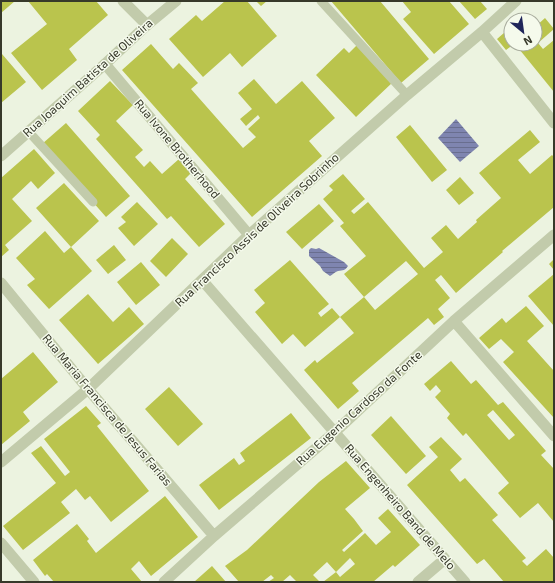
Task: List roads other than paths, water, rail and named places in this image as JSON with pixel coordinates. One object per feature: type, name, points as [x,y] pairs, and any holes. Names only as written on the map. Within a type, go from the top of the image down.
[{"type":"street","points":[[123,1],[147,26]]},
{"type":"street","name":"Rua Joaquim Batista de Oliveira","points":[[1,156],[176,1]]},
{"type":"street","name":"Rua Francisco Assis de Oliveira Sobrinho","points":[[1,462],[88,389],[249,235],[516,1]]},
{"type":"street","points":[[482,32],[554,123]]},
{"type":"street","name":"Rua Ivone Brotherhood","points":[[105,64],[249,235]]},
{"type":"street","name":"Rua Eugenio Cardoso da Fonte","points":[[164,582],[214,536],[335,432],[454,321],[554,235]]},
{"type":"street","name":"Rua Engenheiro Band de Melo","points":[[202,280],[465,582]]},
{"type":"street","name":"Rua Maria Francisca de Jesus Farias","points":[[1,283],[88,389],[214,536]]},
{"type":"street","points":[[454,321],[554,436]]},
{"type":"street","points":[[1,543],[34,582]]},
{"type":"street","points":[[418,582],[444,559]]},
{"type":"lane","points":[[322,1],[407,95]]},
{"type":"lane","points":[[28,131],[93,202]]},
{"type":"water","points":[[456,119],[479,146],[460,162],[438,138]]},
{"type":"water","points":[[311,248],[319,248],[344,262],[348,266],[345,270],[337,271],[330,276],[323,271],[320,266],[309,256],[309,250]]}]
